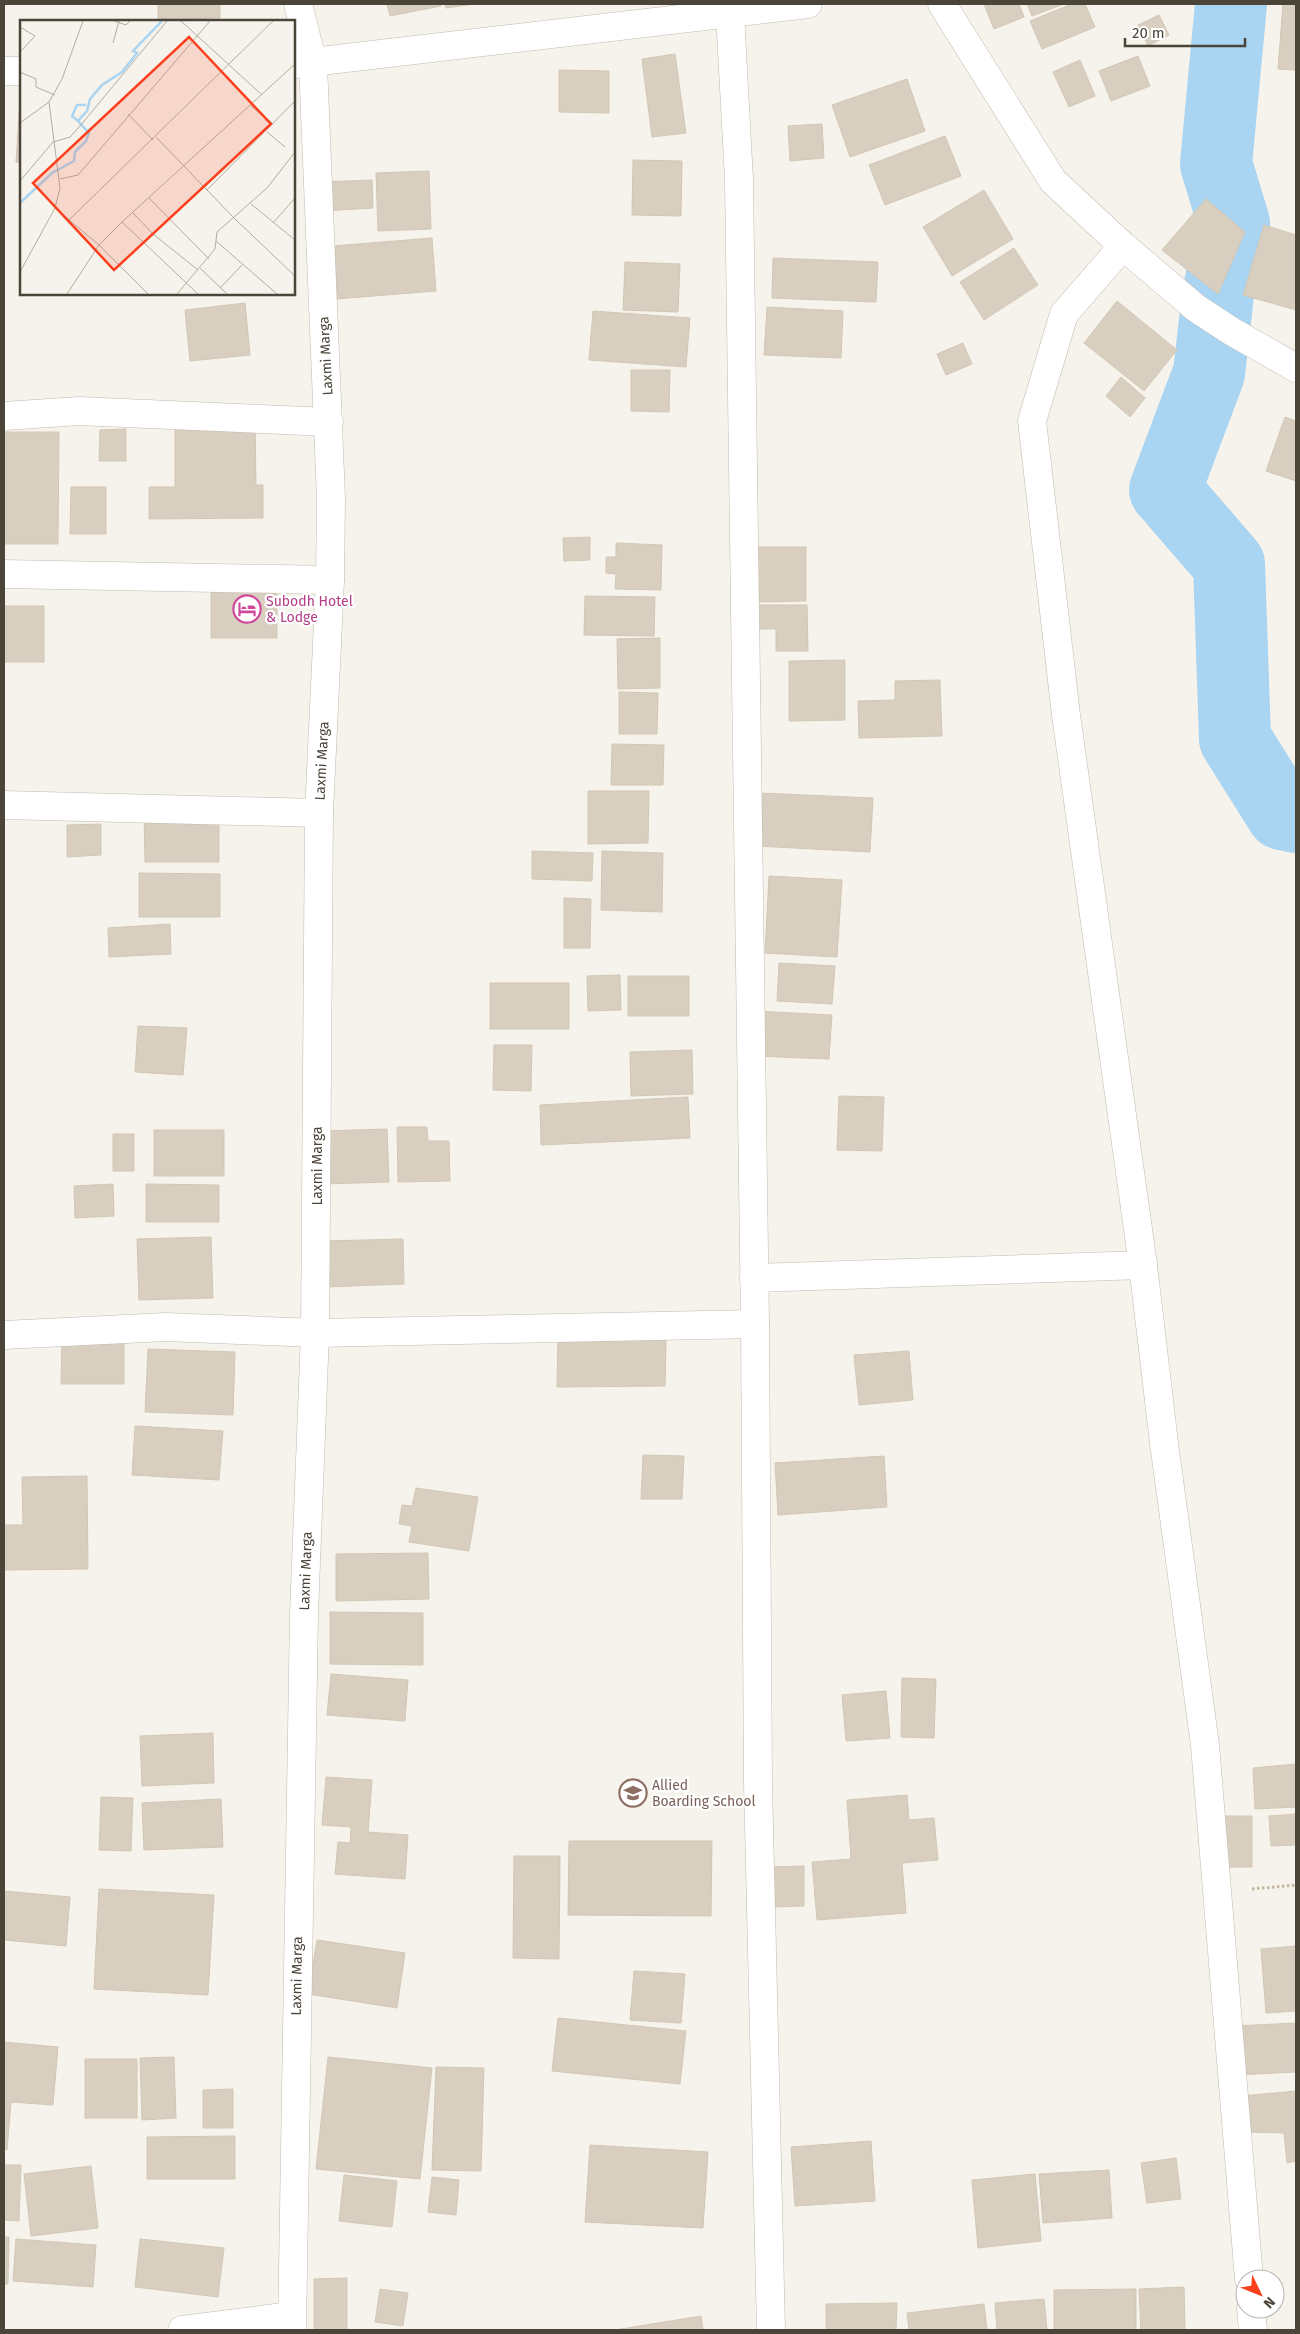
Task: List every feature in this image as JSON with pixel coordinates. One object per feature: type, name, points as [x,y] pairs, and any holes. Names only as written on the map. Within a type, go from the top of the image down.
[{"type":"street","name":"Laxmi Marga","points":[[292,2323],[304,1614],[316,1333],[319,813],[330,580],[329,422],[304,64],[298,4]]},
{"type":"street","points":[[304,64],[808,4]]},
{"type":"street","points":[[942,4],[1053,181],[1123,246],[1196,308],[1296,368]]},
{"type":"street","points":[[730,14],[739,180],[755,1324],[758,1782],[771,2330]]},
{"type":"street","points":[[4,71],[20,71]]},
{"type":"street","points":[[1123,246],[1064,314],[1032,422],[1066,715],[1142,1265],[1205,1745],[1215,1892],[1248,2269]]},
{"type":"street","points":[[4,416],[79,411],[329,422]]},
{"type":"street","points":[[4,574],[330,580]]},
{"type":"street","points":[[4,805],[319,813]]},
{"type":"street","points":[[754,1278],[1142,1265]]},
{"type":"street","points":[[4,1335],[166,1327],[316,1333],[755,1324]]},
{"type":"street","points":[[182,2330],[292,2323]]},
{"type":"path","points":[[1215,1892],[1296,1885]]},
{"type":"building","points":[[158,4],[220,4],[220,18],[158,19]]},
{"type":"building","points":[[387,4],[440,4],[441,6],[390,16]]},
{"type":"building","points":[[445,4],[474,4],[446,8]]},
{"type":"building","points":[[984,4],[1019,4],[1024,17],[994,29]]},
{"type":"building","points":[[1027,4],[1064,4],[1032,16]]},
{"type":"building","points":[[1072,4],[1085,4],[1095,27],[1042,49],[1030,21]]},
{"type":"building","points":[[1283,4],[1296,4],[1296,70],[1278,69]]},
{"type":"building","points":[[1159,15],[1169,35],[1148,46],[1138,25]]},
{"type":"building","points":[[675,54],[686,133],[652,137],[642,59]]},
{"type":"building","points":[[1138,56],[1150,86],[1111,101],[1099,71]]},
{"type":"building","points":[[1080,60],[1095,96],[1069,107],[1053,72]]},
{"type":"building","points":[[559,70],[609,71],[609,113],[559,112]]},
{"type":"building","points":[[907,79],[925,131],[850,157],[832,105]]},
{"type":"building","points":[[20,99],[20,163],[16,162]]},
{"type":"building","points":[[822,124],[824,158],[790,161],[788,126]]},
{"type":"building","points":[[945,136],[961,176],[885,205],[869,165]]},
{"type":"building","points":[[633,160],[682,161],[681,216],[632,215]]},
{"type":"building","points":[[429,171],[431,229],[378,231],[376,173]]},
{"type":"building","points":[[372,180],[373,208],[323,211],[321,182]]},
{"type":"building","points":[[984,190],[1013,239],[952,276],[923,227]]},
{"type":"building","points":[[1206,199],[1245,232],[1218,294],[1162,250]]},
{"type":"building","points":[[1264,225],[1296,235],[1296,310],[1243,295]]},
{"type":"building","points":[[432,238],[436,291],[336,299],[332,246]]},
{"type":"building","points":[[1014,248],[1038,285],[984,320],[960,282]]},
{"type":"building","points":[[773,258],[878,262],[876,302],[772,298]]},
{"type":"building","points":[[625,262],[680,264],[678,312],[623,310]]},
{"type":"building","points":[[1117,301],[1177,350],[1144,391],[1084,343]]},
{"type":"building","points":[[245,303],[250,355],[190,361],[185,310]]},
{"type":"building","points":[[767,307],[843,311],[841,358],[764,355]]},
{"type":"building","points":[[593,311],[690,318],[686,367],[589,360]]},
{"type":"building","points":[[963,343],[972,364],[946,375],[937,354]]},
{"type":"building","points":[[631,370],[670,370],[669,412],[631,411]]},
{"type":"building","points":[[1121,377],[1145,398],[1130,417],[1106,396]]},
{"type":"building","points":[[1285,417],[1296,421],[1296,481],[1266,471]]},
{"type":"building","points":[[255,423],[256,485],[263,485],[263,518],[149,519],[149,487],[175,487],[175,424]]},
{"type":"building","points":[[126,429],[126,461],[99,461],[100,430]]},
{"type":"building","points":[[4,432],[59,432],[58,544],[4,544]]},
{"type":"building","points":[[71,487],[106,487],[106,534],[70,534]]},
{"type":"building","points":[[590,537],[590,560],[564,561],[563,538]]},
{"type":"building","points":[[616,543],[662,545],[661,590],[615,589],[616,574],[606,573],[606,557],[616,557]]},
{"type":"building","points":[[758,547],[806,547],[806,601],[758,602]]},
{"type":"building","points":[[211,583],[277,583],[277,638],[211,638]]},
{"type":"building","points":[[585,596],[655,597],[654,636],[584,635]]},
{"type":"building","points":[[751,605],[807,605],[808,651],[776,651],[776,629],[751,629]]},
{"type":"building","points":[[4,606],[44,606],[44,662],[4,662]]},
{"type":"building","points":[[660,638],[660,688],[618,689],[617,639]]},
{"type":"building","points":[[845,660],[845,720],[789,721],[789,661]]},
{"type":"building","points":[[940,680],[942,736],[859,738],[858,701],[895,700],[895,681]]},
{"type":"building","points":[[619,692],[658,693],[657,734],[619,734]]},
{"type":"building","points":[[612,744],[664,745],[663,785],[611,785]]},
{"type":"building","points":[[588,791],[649,791],[648,843],[588,844]]},
{"type":"building","points":[[759,793],[873,798],[870,852],[756,846]]},
{"type":"building","points":[[144,813],[219,817],[219,862],[145,862]]},
{"type":"building","points":[[101,824],[101,855],[67,857],[67,825]]},
{"type":"building","points":[[532,851],[593,853],[592,881],[532,879]]},
{"type":"building","points":[[602,851],[663,853],[662,912],[601,910]]},
{"type":"building","points":[[139,873],[220,874],[220,917],[139,917]]},
{"type":"building","points":[[769,876],[842,880],[837,957],[765,953]]},
{"type":"building","points":[[564,898],[591,899],[590,948],[564,948]]},
{"type":"building","points":[[170,924],[171,954],[109,957],[108,928]]},
{"type":"building","points":[[779,963],[835,966],[832,1004],[777,1001]]},
{"type":"building","points":[[620,975],[621,1010],[588,1011],[587,976]]},
{"type":"building","points":[[628,976],[689,976],[689,1016],[628,1016]]},
{"type":"building","points":[[490,983],[569,983],[569,1029],[490,1029]]},
{"type":"building","points":[[753,1011],[832,1015],[829,1059],[753,1056]]},
{"type":"building","points":[[138,1026],[187,1028],[183,1075],[135,1072]]},
{"type":"building","points":[[494,1045],[532,1045],[531,1091],[493,1090]]},
{"type":"building","points":[[692,1050],[693,1094],[631,1096],[630,1052]]},
{"type":"building","points":[[839,1096],[884,1097],[882,1151],[837,1150]]},
{"type":"building","points":[[688,1097],[690,1138],[541,1145],[540,1105]]},
{"type":"building","points":[[397,1127],[427,1127],[428,1141],[449,1141],[450,1181],[398,1182]]},
{"type":"building","points":[[387,1129],[389,1182],[322,1184],[321,1131]]},
{"type":"building","points":[[154,1130],[224,1130],[224,1176],[154,1176]]},
{"type":"building","points":[[113,1134],[134,1134],[134,1171],[113,1171]]},
{"type":"building","points":[[113,1184],[114,1216],[75,1218],[74,1186]]},
{"type":"building","points":[[146,1184],[219,1185],[219,1222],[146,1222]]},
{"type":"building","points":[[211,1237],[213,1298],[139,1300],[137,1239]]},
{"type":"building","points":[[403,1239],[404,1284],[325,1287],[324,1241]]},
{"type":"building","points":[[62,1338],[124,1338],[124,1384],[61,1384]]},
{"type":"building","points":[[558,1339],[666,1339],[665,1386],[557,1387]]},
{"type":"building","points":[[148,1349],[235,1352],[233,1415],[145,1412]]},
{"type":"building","points":[[909,1351],[913,1400],[859,1405],[854,1355]]},
{"type":"building","points":[[135,1426],[223,1431],[219,1480],[132,1475]]},
{"type":"building","points":[[643,1455],[684,1456],[682,1499],[641,1499]]},
{"type":"building","points":[[884,1456],[887,1507],[778,1515],[775,1463]]},
{"type":"building","points":[[87,1476],[88,1569],[4,1570],[4,1525],[23,1525],[22,1477]]},
{"type":"building","points":[[416,1488],[478,1497],[469,1551],[409,1542],[412,1526],[399,1524],[402,1505],[412,1506]]},
{"type":"building","points":[[428,1553],[429,1599],[336,1601],[336,1554]]},
{"type":"building","points":[[330,1612],[423,1613],[423,1665],[330,1664]]},
{"type":"building","points":[[331,1674],[408,1680],[405,1721],[327,1715]]},
{"type":"building","points":[[902,1678],[936,1679],[934,1738],[901,1737]]},
{"type":"building","points":[[886,1691],[890,1738],[846,1741],[842,1695]]},
{"type":"building","points":[[213,1733],[214,1783],[142,1786],[140,1736]]},
{"type":"building","points":[[1296,1764],[1296,1807],[1255,1809],[1253,1768]]},
{"type":"building","points":[[326,1777],[372,1780],[368,1832],[408,1835],[405,1879],[335,1874],[338,1842],[350,1843],[351,1827],[322,1825]]},
{"type":"building","points":[[907,1795],[909,1820],[934,1818],[938,1860],[902,1863],[906,1913],[817,1920],[812,1862],[851,1859],[847,1800]]},
{"type":"building","points":[[101,1797],[133,1798],[131,1851],[99,1850]]},
{"type":"building","points":[[221,1799],[223,1847],[144,1850],[142,1803]]},
{"type":"building","points":[[1296,1814],[1296,1845],[1271,1846],[1269,1816]]},
{"type":"building","points":[[1221,1816],[1252,1816],[1252,1867],[1221,1867]]},
{"type":"building","points":[[569,1841],[712,1841],[711,1916],[568,1915]]},
{"type":"building","points":[[514,1856],[560,1856],[559,1959],[513,1958]]},
{"type":"building","points":[[804,1866],[804,1906],[771,1907],[771,1867]]},
{"type":"building","points":[[99,1889],[214,1895],[208,1995],[94,1989]]},
{"type":"building","points":[[4,1891],[70,1897],[66,1946],[4,1940]]},
{"type":"building","points":[[317,1940],[405,1953],[397,2008],[308,1994]]},
{"type":"building","points":[[1296,1946],[1296,2011],[1266,2013],[1261,1949]]},
{"type":"building","points":[[634,1971],[685,1974],[681,2023],[630,2020]]},
{"type":"building","points":[[558,2018],[686,2031],[680,2084],[552,2071]]},
{"type":"building","points":[[1296,2023],[1296,2072],[1235,2075],[1233,2026]]},
{"type":"building","points":[[4,2042],[58,2047],[53,2105],[11,2102],[7,2150],[4,2149]]},
{"type":"building","points":[[174,2057],[176,2118],[142,2120],[140,2058]]},
{"type":"building","points":[[328,2057],[432,2068],[420,2179],[316,2169]]},
{"type":"building","points":[[85,2059],[137,2059],[137,2118],[85,2118]]},
{"type":"building","points":[[436,2067],[484,2068],[481,2171],[432,2170]]},
{"type":"building","points":[[233,2089],[233,2128],[203,2128],[203,2090]]},
{"type":"building","points":[[1296,2091],[1296,2161],[1287,2163],[1284,2133],[1245,2132],[1242,2096]]},
{"type":"building","points":[[235,2136],[235,2179],[147,2179],[147,2137]]},
{"type":"building","points":[[871,2141],[875,2201],[795,2206],[791,2147]]},
{"type":"building","points":[[590,2145],[708,2152],[703,2228],[585,2222]]},
{"type":"building","points":[[1176,2158],[1181,2199],[1147,2203],[1141,2163]]},
{"type":"building","points":[[4,2165],[21,2165],[19,2221],[4,2220]]},
{"type":"building","points":[[91,2166],[98,2228],[31,2236],[24,2174]]},
{"type":"building","points":[[1109,2170],[1112,2218],[1043,2223],[1039,2174]]},
{"type":"building","points":[[1035,2174],[1041,2241],[978,2248],[972,2180]]},
{"type":"building","points":[[344,2175],[397,2181],[392,2227],[339,2221]]},
{"type":"building","points":[[432,2177],[459,2180],[456,2215],[428,2212]]},
{"type":"building","points":[[4,2237],[9,2237],[8,2284],[4,2284]]},
{"type":"building","points":[[16,2239],[96,2245],[93,2287],[13,2281]]},
{"type":"building","points":[[140,2239],[224,2248],[218,2297],[135,2287]]},
{"type":"building","points":[[347,2278],[347,2330],[314,2330],[314,2279]]},
{"type":"building","points":[[1184,2287],[1185,2330],[1141,2330],[1139,2289]]},
{"type":"building","points":[[380,2289],[408,2293],[403,2326],[375,2322]]},
{"type":"building","points":[[1136,2289],[1136,2330],[1054,2330],[1054,2290]]},
{"type":"building","points":[[1044,2299],[1047,2330],[997,2330],[995,2303]]},
{"type":"building","points":[[897,2303],[896,2330],[826,2330],[826,2304]]},
{"type":"building","points":[[984,2304],[987,2330],[909,2330],[907,2313]]},
{"type":"building","points":[[701,2316],[703,2330],[615,2330]]},
{"type":"waterway","points":[[1231,4],[1216,164],[1234,223],[1218,294],[1209,373],[1165,490],[1229,564],[1235,739],[1282,814],[1296,817]]},
{"type":"place","name":"Subodh Hotel & Lodge","points":[[247,609]]},
{"type":"place","name":"Allied Boarding School","points":[[633,1793]]}]
